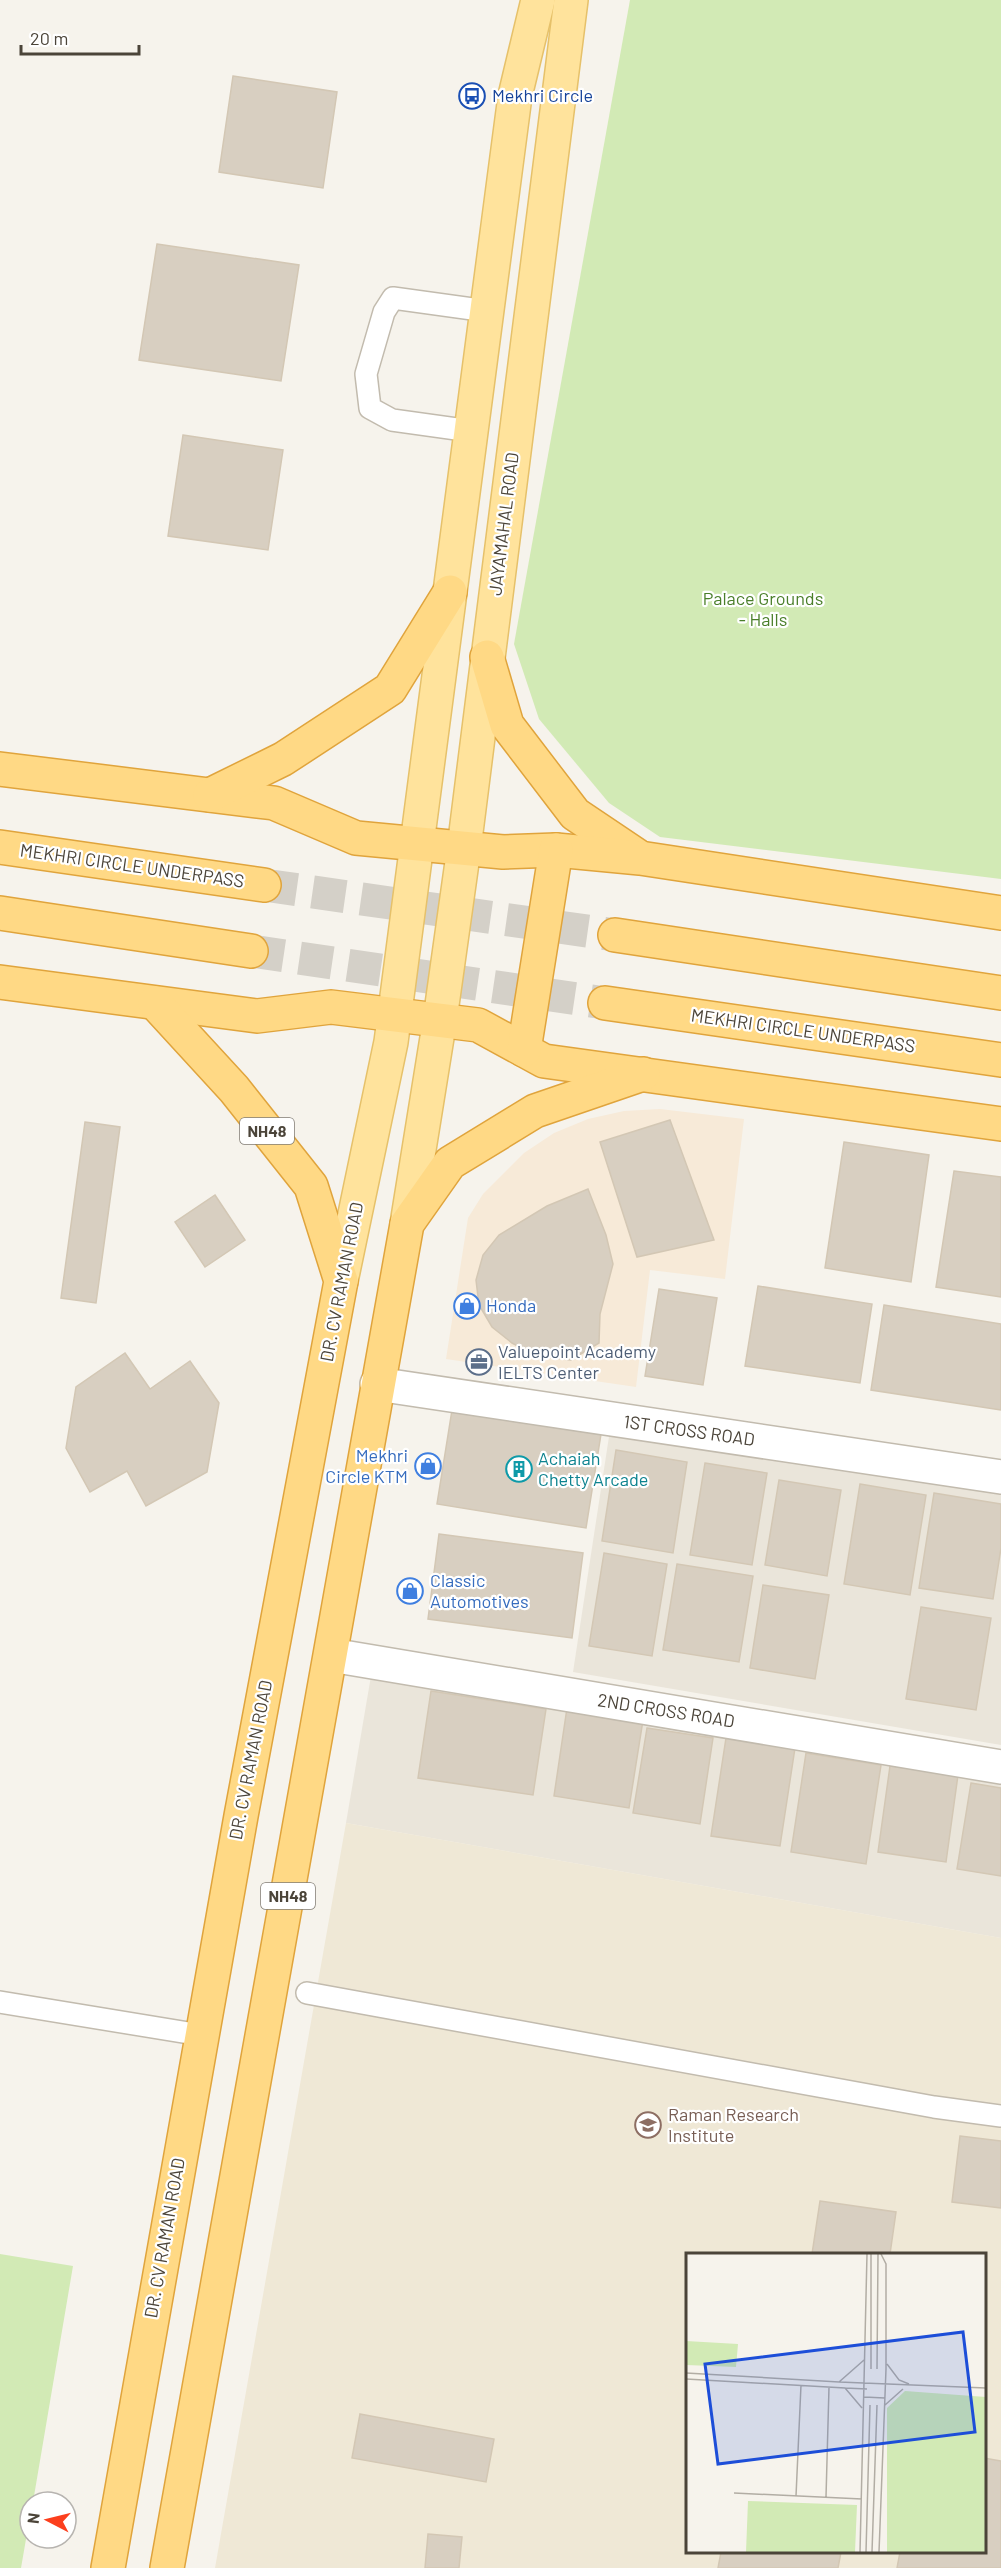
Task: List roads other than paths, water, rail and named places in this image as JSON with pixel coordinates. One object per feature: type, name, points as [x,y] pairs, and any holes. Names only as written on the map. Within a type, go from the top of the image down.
[{"type":"highway","points":[[210,795],[283,759],[390,689],[450,592]]},
{"type":"highway","points":[[488,657],[507,725],[575,814],[640,858]]},
{"type":"highway","points":[[0,769],[274,803],[356,838],[503,852],[556,850],[640,858],[1001,913]]},
{"type":"highway","name":"MEKHRI CIRCLE UNDERPASS","points":[[0,847],[264,885]]},
{"type":"highway","points":[[524,1050],[556,850]]},
{"type":"highway","points":[[0,913],[251,951]]},
{"type":"highway","points":[[615,935],[1001,993]]},
{"type":"highway","points":[[0,982],[257,1016],[331,1007],[395,1014],[438,1034],[478,1025],[544,1061],[1001,1124]]},
{"type":"highway","name":"NH48","points":[[155,1003],[234,1089],[311,1186],[341,1281]]},
{"type":"highway","name":"MEKHRI CIRCLE UNDERPASS","points":[[605,1003],[1001,1060]]},
{"type":"highway","points":[[406,1224],[450,1163],[535,1111],[643,1074]]},
{"type":"highway","name":"NH48","points":[[167,2568],[406,1224]]},
{"type":"highway","name":"DR. CV RAMAN ROAD","points":[[108,2568],[201,2035],[341,1281]]},
{"type":"main road","points":[[417,844],[515,96],[538,0]]},
{"type":"main road","name":"JAYAMAHAL ROAD","points":[[438,1034],[464,848],[571,0]]},
{"type":"main road","name":"DR. CV RAMAN ROAD","points":[[341,1281],[391,1042],[417,844]]},
{"type":"main road","name":"NH48","points":[[406,1224],[438,1034]]},
{"type":"street","name":"1ST CROSS ROAD","points":[[377,1384],[1001,1477]]},
{"type":"street","name":"2ND CROSS ROAD","points":[[331,1655],[1001,1767]]},
{"type":"lane","points":[[471,431],[392,420],[370,408],[366,374],[384,312],[393,298],[487,311]]},
{"type":"lane","points":[[307,1993],[934,2107],[1001,2115]]},
{"type":"lane","points":[[0,2002],[201,2035]]},
{"type":"tunnel","points":[[264,885],[615,935]]},
{"type":"tunnel","points":[[251,951],[605,1003]]},
{"type":"place","name":"Mekhri Circle","points":[[472,96]]},
{"type":"place","name":"Honda","points":[[467,1306]]},
{"type":"place","name":"Valuepoint Academy IELTS Center","points":[[479,1362]]},
{"type":"place","name":"Mekhri Circle KTM","points":[[428,1466]]},
{"type":"place","name":"Achaiah Chetty Arcade","points":[[519,1469]]},
{"type":"place","name":"Classic Automotives","points":[[410,1591]]},
{"type":"place","name":"Raman Research Institute","points":[[648,2125]]},
{"type":"park label","name":"Palace Grounds - Halls","points":[[763,609]]}]
